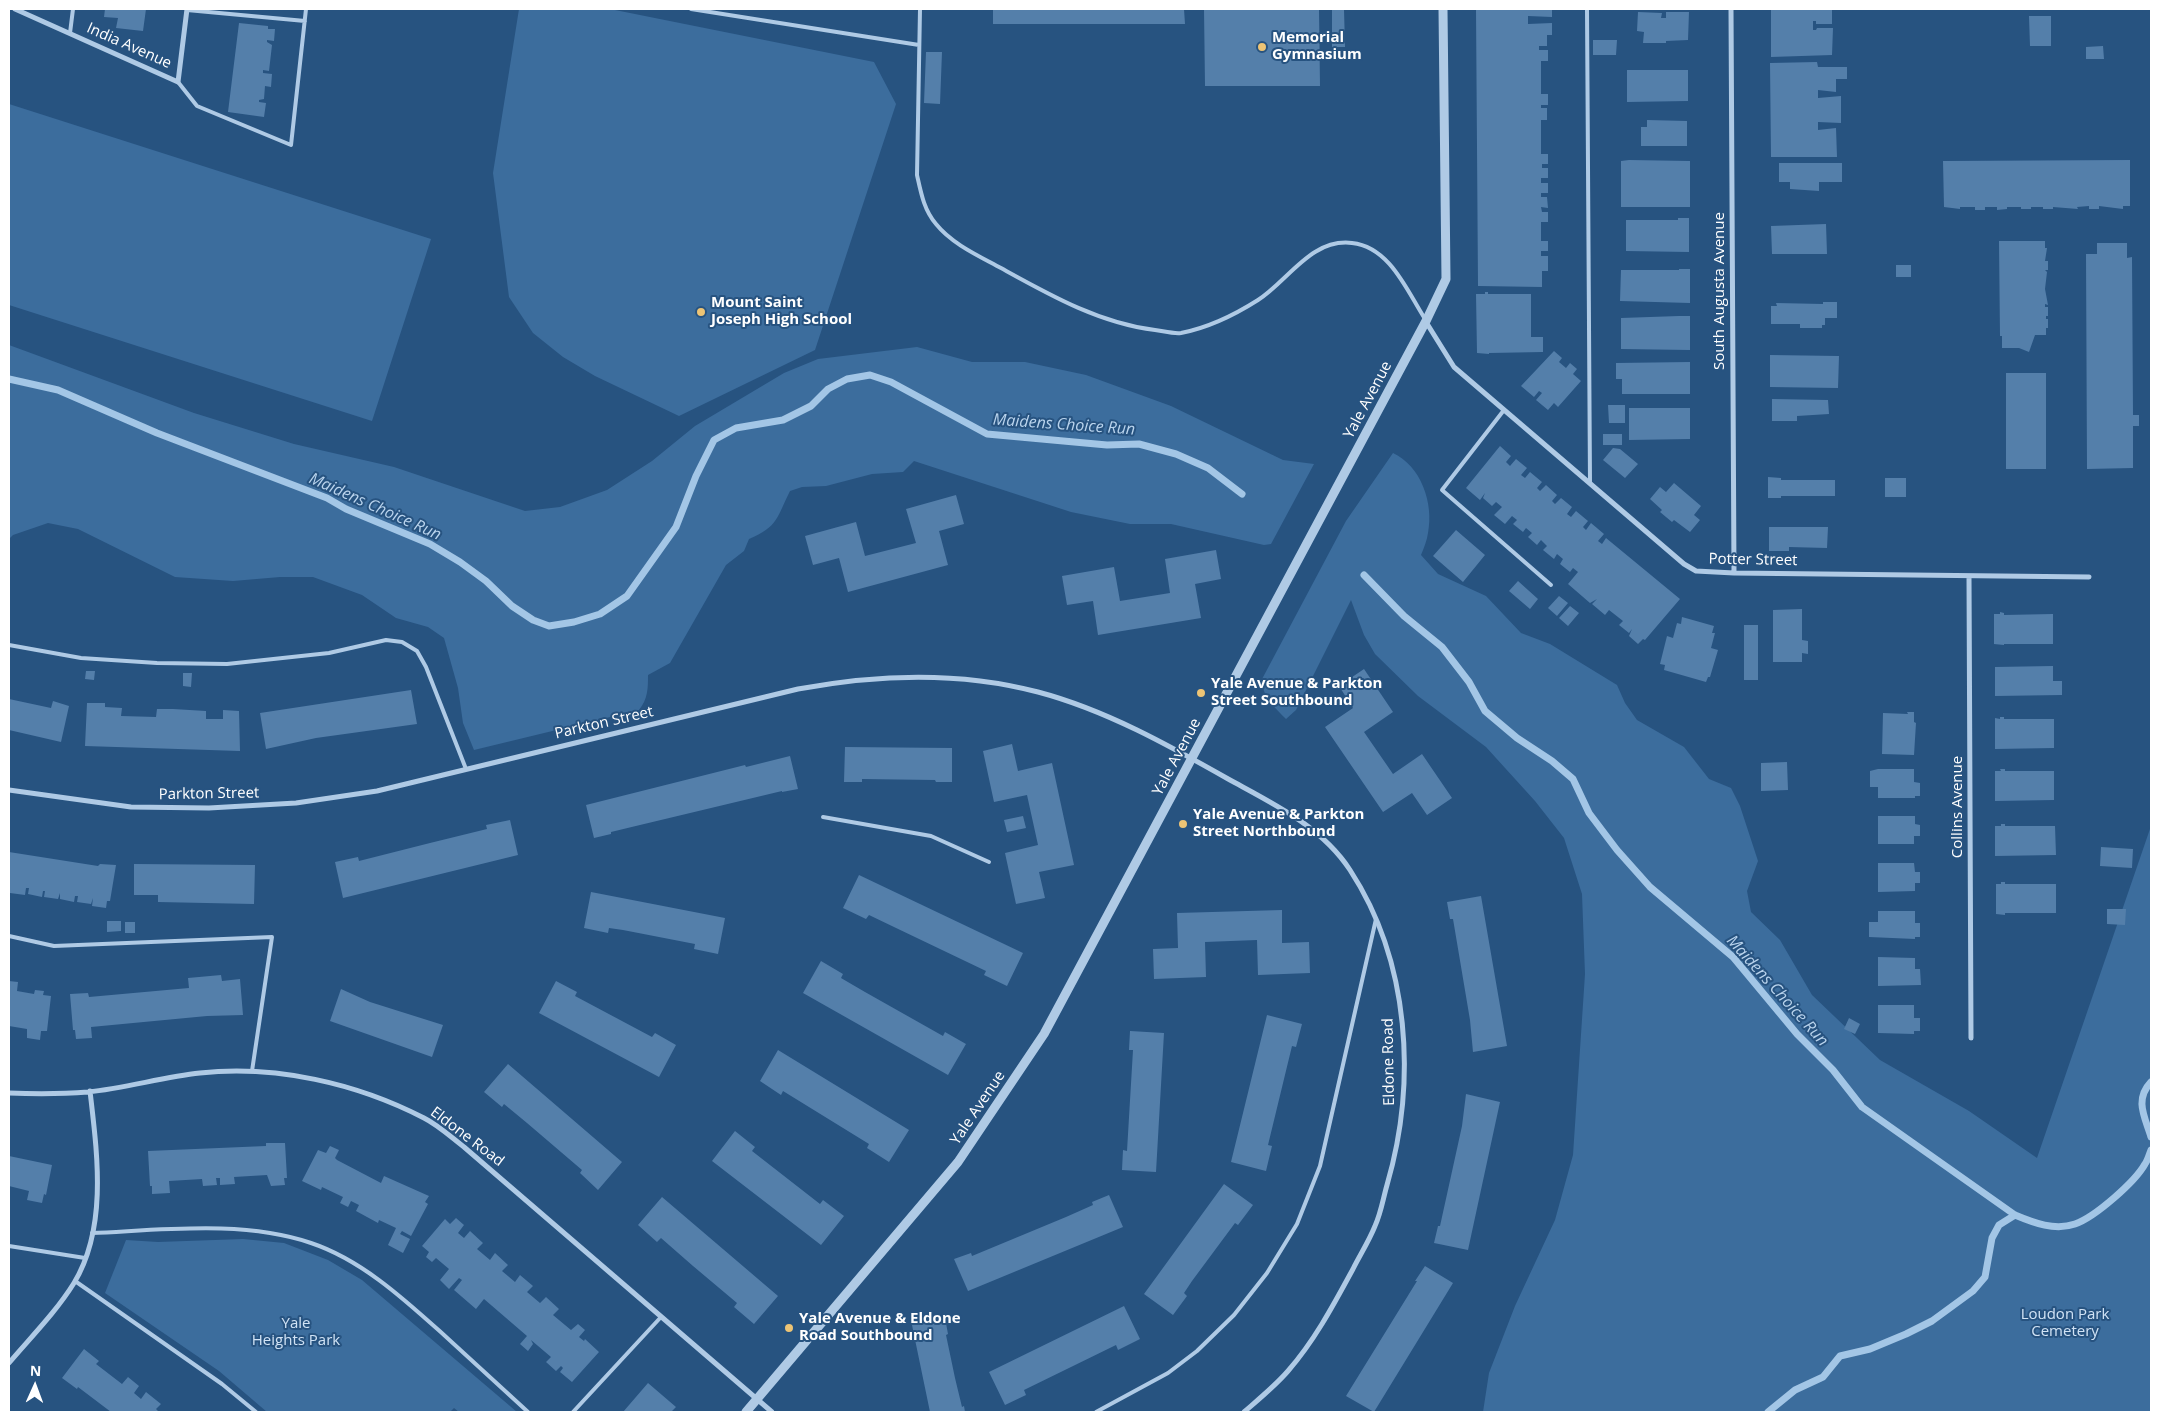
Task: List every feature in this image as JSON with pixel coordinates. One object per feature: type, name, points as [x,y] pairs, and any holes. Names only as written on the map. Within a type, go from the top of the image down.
[{"type":"street","name":"India Avenue","points":[[16,9],[178,82]]},
{"type":"street","points":[[178,82],[187,9]]},
{"type":"street","name":"Yale Avenue","points":[[746,1412],[958,1162],[1044,1034],[1426,321],[1446,279],[1443,9]]},
{"type":"street","name":"South Augusta Avenue","points":[[1731,9],[1734,573]]},
{"type":"street","name":"Potter Street","points":[[1426,321],[1454,367],[1684,564],[1696,571],[2089,577]]},
{"type":"street","name":"Collins Avenue","points":[[1969,576],[1972,1038]]},
{"type":"street","name":"Parkton Street","points":[[9,790],[131,807],[209,808],[296,804],[377,791],[798,689],[885,677],[933,676],[983,681],[1039,692],[1104,715],[1192,758]]},
{"type":"street","name":"Eldone Road","points":[[1192,758],[1283,809],[1322,838],[1349,870],[1376,920],[1391,961],[1401,1011],[1404,1063],[1403,1115],[1392,1168],[1376,1224],[1325,1320],[1288,1371],[1244,1412]]},
{"type":"street","name":"Eldone Road","points":[[9,1093],[46,1094],[90,1091],[200,1073],[252,1071],[298,1076],[334,1084],[376,1097],[425,1119],[464,1147],[772,1412]]},
{"type":"street","points":[[9,1363],[56,1308],[75,1281],[85,1258],[92,1233],[97,1202],[98,1161],[90,1091]]},
{"type":"lane","points":[[70,33],[73,9]]},
{"type":"lane","points":[[187,9],[305,21]]},
{"type":"lane","points":[[178,82],[197,106],[291,145],[306,9]]},
{"type":"lane","points":[[691,9],[919,45]]},
{"type":"lane","points":[[920,9],[917,175],[922,201],[936,224],[964,248],[1056,298],[1100,317],[1139,328],[1180,333],[1214,323],[1259,300],[1307,257],[1333,244],[1352,243],[1373,249],[1395,271],[1426,321]]},
{"type":"lane","points":[[1587,9],[1590,483]]},
{"type":"lane","points":[[1504,410],[1442,490],[1551,585]]},
{"type":"lane","points":[[9,645],[81,658],[157,664],[228,664],[329,653],[386,640],[402,642],[417,651],[426,667],[466,768]]},
{"type":"lane","points":[[823,816],[931,836],[989,862]]},
{"type":"lane","points":[[1096,1412],[1168,1373],[1197,1351],[1234,1315],[1267,1273],[1297,1224],[1320,1166],[1376,920]]},
{"type":"lane","points":[[9,936],[54,946],[272,937],[252,1071]]},
{"type":"lane","points":[[92,1233],[210,1228],[266,1233],[311,1243],[356,1264],[408,1303],[528,1412]]},
{"type":"lane","points":[[9,1246],[85,1258]]},
{"type":"lane","points":[[75,1281],[222,1384],[256,1412]]},
{"type":"lane","points":[[573,1412],[661,1317]]},
{"type":"green space","points":[[519,9],[610,9],[874,62],[896,104],[815,350],[679,416],[595,376],[563,357],[533,333],[509,297],[493,173]]},
{"type":"green space","points":[[9,104],[431,239],[372,421],[9,305]]},
{"type":"green space","points":[[9,345],[194,413],[294,444],[394,467],[525,511],[560,507],[607,490],[652,461],[695,426],[784,373],[818,359],[917,347],[972,362],[1025,362],[1086,375],[1171,406],[1283,460],[1314,464],[1271,544],[1264,545],[1171,524],[1130,524],[1071,512],[914,461],[903,472],[872,474],[826,486],[802,487],[790,491],[776,520],[759,535],[749,539],[744,551],[726,565],[670,663],[648,675],[646,698],[639,710],[474,750],[463,723],[458,688],[444,638],[428,627],[396,618],[362,595],[313,577],[280,577],[233,581],[175,577],[78,529],[48,523],[13,535],[9,539]]},
{"type":"green space","name":"Loudon Park Cemetery","points":[[1393,453],[1411,467],[1423,487],[1427,498],[1429,521],[1427,538],[1421,555],[1438,574],[1486,596],[1521,633],[1550,644],[1617,685],[1625,703],[1637,720],[1684,747],[1709,779],[1731,788],[1740,806],[1758,861],[1747,891],[1751,912],[1780,940],[1812,995],[1880,1060],[1969,1111],[2037,1158],[2151,826],[2151,1412],[1483,1412],[1489,1373],[1515,1306],[1555,1220],[1573,1155],[1585,974],[1582,894],[1564,838],[1535,801],[1486,747],[1418,696],[1375,654],[1364,635],[1351,600],[1296,710],[1286,719],[1267,698],[1261,681],[1346,521]]},
{"type":"green space","name":"Yale Heights Park","points":[[243,1239],[284,1243],[328,1260],[362,1280],[517,1412],[459,1412],[454,1408],[450,1412],[267,1412],[219,1371],[105,1293],[126,1240],[158,1242]]},
{"type":"building","points":[[105,9],[146,9],[143,31],[116,28],[118,18],[104,17]]},
{"type":"building","points":[[993,9],[1184,9],[1185,24],[993,24]]},
{"type":"building","name":"Memorial Gymnasium","points":[[1204,9],[1319,9],[1320,86],[1205,86]]},
{"type":"building","points":[[1332,9],[1344,9],[1345,47],[1332,47]]},
{"type":"building","points":[[1476,9],[1552,9],[1552,17],[1528,16],[1528,24],[1552,23],[1552,35],[1547,35],[1547,46],[1539,46],[1539,50],[1548,50],[1548,61],[1541,61],[1541,94],[1548,94],[1548,105],[1541,105],[1541,108],[1547,108],[1547,120],[1541,120],[1541,154],[1548,154],[1548,164],[1542,164],[1542,168],[1548,168],[1548,178],[1541,178],[1541,183],[1548,183],[1548,193],[1541,193],[1541,197],[1547,197],[1548,208],[1541,207],[1542,212],[1548,212],[1548,222],[1541,222],[1541,241],[1548,241],[1548,251],[1541,251],[1541,256],[1548,256],[1548,271],[1542,271],[1542,287],[1478,286]]},
{"type":"building","points":[[1771,9],[1832,9],[1832,24],[1816,24],[1816,21],[1813,21],[1813,30],[1817,28],[1833,28],[1832,55],[1771,57]]},
{"type":"building","points":[[1638,12],[1662,13],[1661,18],[1666,18],[1666,12],[1689,12],[1688,40],[1666,41],[1666,43],[1643,43],[1644,32],[1637,31]]},
{"type":"building","points":[[2029,16],[2051,16],[2051,46],[2030,46]]},
{"type":"building","points":[[239,23],[268,26],[268,29],[275,29],[274,41],[267,40],[272,45],[269,71],[263,70],[263,73],[272,74],[271,87],[265,86],[264,99],[259,100],[259,102],[266,103],[264,117],[228,112]]},
{"type":"building","points":[[1593,40],[1617,40],[1616,55],[1593,55]]},
{"type":"building","points":[[2103,46],[2104,59],[2086,59],[2086,47]]},
{"type":"building","points":[[926,52],[942,52],[940,104],[924,103]]},
{"type":"building","points":[[1817,62],[1818,67],[1847,67],[1847,79],[1836,79],[1836,92],[1818,90],[1818,98],[1841,96],[1841,123],[1818,122],[1818,130],[1836,128],[1837,157],[1771,157],[1770,63]]},
{"type":"building","points":[[1627,70],[1688,70],[1688,101],[1627,102]]},
{"type":"building","points":[[1647,120],[1687,121],[1687,146],[1641,146],[1641,127],[1647,127]]},
{"type":"building","points":[[2130,160],[2130,206],[2123,206],[2123,209],[2099,206],[2099,209],[2089,209],[2089,206],[2077,207],[2078,209],[2031,207],[2031,209],[2021,209],[2021,207],[2007,207],[2007,209],[1997,210],[1997,207],[1985,207],[1985,210],[1975,210],[1975,207],[1960,207],[1960,209],[1944,207],[1943,161]]},
{"type":"building","points":[[1621,161],[1690,161],[1690,207],[1621,207]]},
{"type":"building","points":[[1779,163],[1842,163],[1842,182],[1819,182],[1819,191],[1790,189],[1790,182],[1779,182]]},
{"type":"building","points":[[1678,218],[1689,218],[1689,252],[1626,251],[1626,220],[1678,220]]},
{"type":"building","points":[[1826,224],[1827,254],[1772,254],[1771,226]]},
{"type":"building","points":[[1999,241],[2045,241],[2045,248],[2047,248],[2045,261],[2048,261],[2048,270],[2045,270],[2047,272],[2045,289],[2048,305],[2045,304],[2045,307],[2048,307],[2046,319],[2048,319],[2048,328],[2046,328],[2046,335],[2035,335],[2029,352],[2019,348],[2002,348],[2002,336],[2000,336]]},
{"type":"building","points":[[2097,243],[2127,243],[2127,258],[2132,257],[2133,415],[2139,415],[2139,426],[2133,426],[2133,468],[2087,469],[2086,254],[2097,254]]},
{"type":"building","points":[[1896,265],[1911,265],[1911,277],[1896,277]]},
{"type":"building","points":[[1690,269],[1690,303],[1620,301],[1621,270]]},
{"type":"building","points":[[1485,292],[1488,292],[1488,294],[1531,294],[1531,337],[1543,337],[1543,352],[1477,353],[1476,294],[1485,294]]},
{"type":"building","points":[[1823,302],[1837,302],[1837,318],[1825,318],[1825,325],[1822,325],[1822,328],[1800,328],[1800,324],[1771,324],[1771,306],[1777,306],[1776,303],[1823,304]]},
{"type":"building","points":[[1690,316],[1690,350],[1621,349],[1621,318]]},
{"type":"building","points":[[1554,351],[1562,358],[1559,362],[1566,368],[1570,363],[1577,369],[1573,374],[1581,381],[1558,407],[1554,403],[1548,410],[1536,400],[1542,393],[1539,391],[1534,397],[1521,386]]},
{"type":"building","points":[[1770,355],[1839,356],[1838,388],[1770,387]]},
{"type":"building","points":[[1690,362],[1690,394],[1622,394],[1622,379],[1616,379],[1616,363]]},
{"type":"building","points":[[2006,373],[2046,373],[2046,469],[2006,469]]},
{"type":"building","points":[[1772,399],[1828,400],[1829,414],[1797,416],[1797,421],[1772,421]]},
{"type":"building","points":[[1608,405],[1625,405],[1625,423],[1609,423]]},
{"type":"building","points":[[1629,408],[1690,408],[1690,439],[1629,440]]},
{"type":"building","points":[[1603,434],[1622,434],[1622,445],[1603,445]]},
{"type":"building","points":[[1500,446],[1511,456],[1506,462],[1510,466],[1516,459],[1527,468],[1521,475],[1525,478],[1530,472],[1542,482],[1537,488],[1540,491],[1546,485],[1557,495],[1552,501],[1555,504],[1561,498],[1572,507],[1567,514],[1571,517],[1576,511],[1588,521],[1583,527],[1586,530],[1591,523],[1604,534],[1598,541],[1602,544],[1606,538],[1680,599],[1645,640],[1643,639],[1638,644],[1629,636],[1632,629],[1629,633],[1619,625],[1623,621],[1609,610],[1605,615],[1592,604],[1597,599],[1590,603],[1568,584],[1578,572],[1573,568],[1570,572],[1560,564],[1563,559],[1557,554],[1554,559],[1543,550],[1547,546],[1541,540],[1537,545],[1528,537],[1532,533],[1526,528],[1523,532],[1513,524],[1517,520],[1512,516],[1505,524],[1494,515],[1502,507],[1496,502],[1492,506],[1483,498],[1485,493],[1480,500],[1466,488]]},
{"type":"building","points":[[1613,448],[1620,449],[1638,464],[1625,478],[1603,460]]},
{"type":"building","points":[[1768,477],[1781,478],[1781,480],[1835,480],[1835,496],[1781,496],[1781,498],[1768,498]]},
{"type":"building","points":[[1885,478],[1906,478],[1906,497],[1885,497]]},
{"type":"building","points":[[1674,483],[1701,506],[1694,515],[1700,520],[1690,532],[1674,520],[1672,522],[1660,512],[1662,510],[1650,499],[1660,487],[1666,492]]},
{"type":"building","points":[[956,495],[964,524],[939,531],[948,565],[848,592],[839,558],[813,565],[805,536],[856,522],[865,556],[916,543],[906,509]]},
{"type":"building","points":[[1769,527],[1828,527],[1827,548],[1789,547],[1789,551],[1769,551]]},
{"type":"building","points":[[1456,530],[1485,555],[1463,582],[1433,556]]},
{"type":"building","points":[[1216,550],[1221,579],[1195,584],[1201,618],[1098,635],[1093,601],[1067,605],[1062,576],[1114,567],[1120,601],[1170,593],[1165,559]]},
{"type":"building","points":[[1518,581],[1538,599],[1530,609],[1509,591]]},
{"type":"building","points":[[1559,596],[1568,603],[1557,616],[1548,608]]},
{"type":"building","points":[[1570,606],[1579,613],[1568,626],[1559,618]]},
{"type":"building","points":[[1802,609],[1802,640],[1808,641],[1808,654],[1802,653],[1802,662],[1773,662],[1773,610]]},
{"type":"building","points":[[2000,612],[2004,613],[2004,615],[2053,614],[2053,644],[1994,644],[1994,614],[2000,614]]},
{"type":"building","points":[[1682,617],[1714,626],[1712,633],[1715,633],[1711,648],[1718,650],[1710,677],[1708,677],[1706,682],[1664,670],[1665,665],[1660,664],[1667,636],[1673,638],[1677,623],[1681,624]]},
{"type":"building","points":[[1744,625],[1758,625],[1758,680],[1744,680]]},
{"type":"building","points":[[2053,666],[2053,681],[2062,681],[2062,695],[1995,696],[1995,667]]},
{"type":"building","points":[[1364,669],[1393,712],[1364,732],[1393,774],[1422,754],[1452,798],[1427,815],[1412,793],[1383,812],[1325,727],[1353,708],[1339,686]]},
{"type":"building","points":[[86,671],[95,671],[94,680],[85,679]]},
{"type":"building","points":[[183,673],[192,673],[191,687],[183,686]]},
{"type":"building","points":[[411,690],[417,724],[316,738],[266,749],[260,713]]},
{"type":"building","points":[[9,699],[51,708],[53,701],[69,706],[61,742],[9,730]]},
{"type":"building","points":[[87,703],[105,703],[105,707],[122,708],[121,716],[156,717],[157,709],[173,709],[206,711],[206,719],[223,719],[223,710],[239,711],[240,751],[85,746]]},
{"type":"building","points":[[1907,712],[1914,712],[1914,722],[1916,723],[1914,755],[1882,754],[1883,713],[1908,714]]},
{"type":"building","points":[[2000,717],[2004,717],[2004,719],[2054,719],[2054,748],[1995,749],[1995,718],[2000,719]]},
{"type":"building","points":[[1012,744],[1018,771],[1052,763],[1074,865],[1039,872],[1045,898],[1016,904],[1005,853],[1038,845],[1027,795],[994,802],[983,751]]},
{"type":"building","points":[[845,747],[952,748],[952,782],[862,779],[862,782],[844,782]]},
{"type":"building","points":[[790,756],[798,789],[782,791],[640,825],[594,838],[586,805],[745,765],[746,767]]},
{"type":"building","points":[[1787,762],[1788,790],[1761,791],[1761,763]]},
{"type":"building","points":[[1878,769],[1914,769],[1914,782],[1920,783],[1920,796],[1915,796],[1915,798],[1878,798],[1878,787],[1870,787],[1870,771]]},
{"type":"building","points":[[2000,769],[2005,769],[2005,771],[2054,771],[2054,800],[1995,801],[1995,771],[2001,771]]},
{"type":"building","points":[[1023,816],[1026,828],[1007,832],[1004,820]]},
{"type":"building","points":[[1878,816],[1915,816],[1915,824],[1920,825],[1920,836],[1914,836],[1914,844],[1878,844]]},
{"type":"building","points":[[510,820],[518,855],[343,898],[335,862],[358,857],[359,861],[487,829],[486,825]]},
{"type":"building","points":[[2001,824],[2005,824],[2005,826],[2055,826],[2056,855],[1995,856],[1995,826],[2001,826]]},
{"type":"building","points":[[2101,847],[2133,849],[2132,868],[2100,866]]},
{"type":"building","points":[[9,852],[98,866],[100,864],[116,865],[110,901],[107,901],[106,908],[92,906],[93,898],[91,904],[77,902],[78,896],[75,896],[74,902],[60,899],[60,893],[58,899],[44,897],[45,891],[43,891],[42,897],[28,894],[29,888],[26,888],[25,895],[10,893]]},
{"type":"building","points":[[1878,863],[1914,863],[1915,872],[1920,872],[1920,883],[1915,883],[1915,891],[1878,892]]},
{"type":"building","points":[[134,864],[255,865],[254,904],[158,902],[158,895],[134,895]]},
{"type":"building","points":[[859,875],[1023,953],[1007,986],[984,975],[986,971],[869,915],[866,919],[843,908]]},
{"type":"building","points":[[2001,882],[2005,882],[2005,884],[2056,884],[2056,913],[1996,914],[1996,884],[2001,884]]},
{"type":"building","points":[[591,892],[725,918],[718,954],[694,949],[695,944],[623,930],[609,928],[608,933],[584,928]]},
{"type":"building","points":[[1481,896],[1507,1046],[1473,1052],[1470,1020],[1453,919],[1450,919],[1447,902]]},
{"type":"building","points":[[2107,909],[2126,909],[2125,925],[2107,924]]},
{"type":"building","points":[[1282,910],[1282,943],[1309,942],[1310,973],[1258,975],[1257,940],[1205,942],[1206,977],[1154,979],[1153,949],[1178,948],[1177,913]]},
{"type":"building","points":[[1878,911],[1915,911],[1915,923],[1920,923],[1920,937],[1915,937],[1915,939],[1869,937],[1869,922],[1878,922]]},
{"type":"building","points":[[107,921],[121,921],[121,931],[107,932]]},
{"type":"building","points":[[125,922],[135,922],[135,933],[125,933]]},
{"type":"building","points":[[1878,957],[1915,958],[1915,969],[1920,969],[1921,985],[1878,986]]},
{"type":"building","points":[[821,961],[843,974],[841,978],[865,992],[943,1036],[945,1032],[966,1044],[948,1075],[803,993]]},
{"type":"building","points":[[221,975],[222,981],[240,979],[243,1015],[207,1016],[91,1027],[92,1038],[76,1039],[75,1030],[73,1030],[70,994],[88,993],[89,997],[189,988],[188,978]]},
{"type":"building","points":[[9,981],[18,982],[17,991],[34,994],[35,990],[44,991],[43,995],[51,996],[47,1031],[41,1031],[40,1040],[27,1038],[27,1029],[9,1026]]},
{"type":"building","points":[[556,981],[577,992],[575,996],[652,1037],[655,1033],[676,1045],[659,1077],[539,1013]]},
{"type":"building","points":[[341,989],[370,1002],[443,1025],[432,1057],[330,1021]]},
{"type":"building","points":[[1878,1005],[1914,1005],[1914,1018],[1920,1018],[1920,1031],[1914,1031],[1914,1034],[1878,1033]]},
{"type":"building","points":[[1267,1015],[1302,1024],[1296,1047],[1292,1046],[1268,1145],[1272,1146],[1266,1171],[1231,1162]]},
{"type":"building","points":[[1849,1018],[1860,1024],[1855,1034],[1844,1029]]},
{"type":"building","points":[[1130,1031],[1164,1033],[1156,1172],[1122,1170],[1123,1150],[1127,1151],[1133,1050],[1129,1050]]},
{"type":"building","points":[[778,1050],[909,1130],[889,1162],[867,1148],[869,1144],[783,1091],[781,1095],[760,1081]]},
{"type":"building","points":[[508,1064],[622,1162],[598,1190],[580,1173],[582,1170],[504,1104],[502,1107],[484,1092]]},
{"type":"building","points":[[1466,1094],[1500,1102],[1468,1250],[1434,1243],[1438,1226],[1440,1226],[1462,1126]]},
{"type":"building","points":[[735,1131],[755,1147],[752,1151],[820,1204],[823,1200],[844,1216],[821,1245],[712,1161]]},
{"type":"building","points":[[266,1143],[285,1143],[287,1178],[284,1178],[285,1185],[271,1186],[267,1175],[234,1177],[235,1184],[220,1185],[220,1178],[216,1178],[217,1185],[203,1186],[202,1179],[169,1181],[170,1193],[152,1194],[148,1151],[266,1146]]},
{"type":"building","points":[[330,1146],[339,1150],[335,1158],[337,1160],[381,1183],[384,1176],[429,1196],[425,1202],[428,1204],[411,1236],[402,1231],[400,1234],[410,1239],[403,1253],[388,1245],[396,1228],[379,1220],[378,1223],[356,1211],[359,1205],[351,1201],[348,1207],[340,1203],[343,1197],[322,1187],[321,1190],[302,1181],[318,1150],[326,1153]]},
{"type":"building","points":[[9,1156],[52,1165],[46,1195],[44,1194],[42,1203],[27,1200],[29,1191],[9,1186]]},
{"type":"building","points":[[1224,1184],[1253,1205],[1238,1225],[1235,1223],[1192,1281],[1184,1293],[1187,1296],[1173,1315],[1144,1294]]},
{"type":"building","points":[[1109,1195],[1123,1227],[968,1291],[954,1259],[971,1253],[972,1256],[1093,1205],[1092,1202]]},
{"type":"building","points":[[662,1197],[778,1296],[754,1324],[734,1307],[737,1303],[661,1238],[657,1242],[638,1225]]},
{"type":"building","points":[[456,1218],[464,1225],[458,1233],[464,1238],[470,1231],[483,1243],[477,1249],[490,1260],[495,1253],[508,1265],[502,1271],[515,1282],[520,1275],[533,1286],[527,1292],[540,1303],[546,1297],[559,1309],[553,1315],[571,1330],[578,1324],[585,1330],[579,1337],[584,1341],[585,1339],[599,1352],[572,1382],[560,1372],[563,1368],[561,1366],[556,1371],[546,1362],[551,1357],[531,1340],[533,1344],[528,1351],[520,1344],[527,1336],[484,1299],[476,1309],[454,1290],[462,1280],[459,1278],[449,1289],[440,1280],[449,1269],[436,1258],[432,1262],[426,1257],[429,1252],[422,1246],[445,1219],[450,1224]]},
{"type":"building","points":[[1425,1266],[1453,1283],[1374,1412],[1346,1396]]},
{"type":"building","points":[[1124,1306],[1140,1339],[1118,1350],[1116,1345],[1024,1390],[1026,1395],[1005,1405],[989,1372]]},
{"type":"building","points":[[945,1318],[948,1334],[946,1335],[955,1378],[965,1412],[930,1412],[912,1325]]},
{"type":"building","points":[[84,1349],[99,1361],[96,1364],[122,1384],[128,1377],[139,1386],[134,1393],[141,1399],[146,1392],[161,1404],[156,1409],[159,1412],[111,1412],[78,1387],[77,1389],[62,1378]]},
{"type":"building","points":[[648,1383],[676,1407],[671,1412],[623,1412]]},
{"type":"waterway","name":"Maidens Choice Run","points":[[9,379],[58,390],[157,433],[327,498],[346,509],[430,544],[460,562],[486,581],[512,606],[533,620],[549,626],[574,622],[600,614],[627,596],[676,527],[696,476],[714,440],[736,428],[783,420],[811,406],[828,389],[847,379],[870,375],[891,382],[987,434],[1107,445],[1139,444],[1176,454],[1208,468],[1242,494]]},
{"type":"waterway","name":"Maidens Choice Run","points":[[1364,575],[1404,616],[1442,647],[1469,682],[1485,711],[1517,738],[1552,761],[1573,779],[1589,813],[1617,850],[1650,887],[1733,957],[1797,1034],[1833,1070],[1862,1107],[2015,1215],[2052,1226],[2060,1227],[2075,1224],[2103,1207],[2133,1180],[2147,1161],[2151,1150]]},
{"type":"waterway","name":"Maidens Choice Run","points":[[2151,1082],[2143,1095],[2142,1102],[2142,1109],[2151,1137]]},
{"type":"waterway","points":[[1768,1412],[1795,1390],[1823,1377],[1840,1356],[1870,1349],[1906,1334],[1932,1321],[1973,1291],[1985,1277],[1992,1238],[1999,1225],[2015,1215]]},
{"type":"place","name":"Memorial Gymnasium","points":[[1262,47]]},
{"type":"place","name":"Mount Saint Joseph High School","points":[[701,312]]},
{"type":"place","name":"Yale Avenue & Parkton Street Southbound","points":[[1201,693]]},
{"type":"place","name":"Yale Avenue & Parkton Street Northbound","points":[[1183,824]]},
{"type":"place","name":"Yale Avenue & Eldone Road Southbound","points":[[789,1328]]}]
